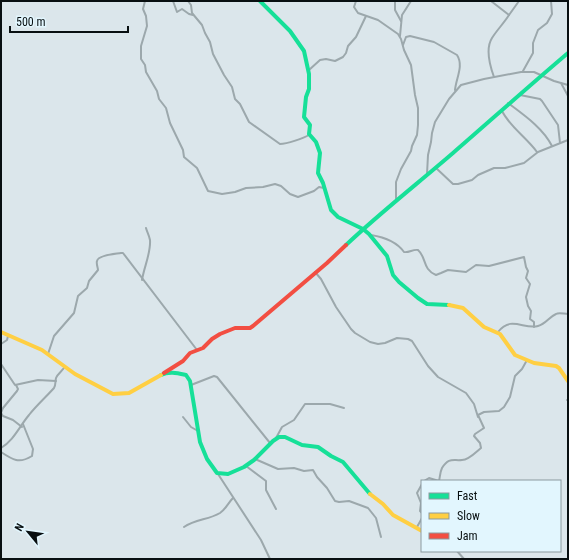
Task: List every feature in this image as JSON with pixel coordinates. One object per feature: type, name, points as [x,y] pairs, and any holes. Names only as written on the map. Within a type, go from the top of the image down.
[{"type":"street","points":[[145,1],[143,9],[146,16],[147,26],[141,46],[141,59],[145,65],[147,74],[157,91],[159,99],[165,106],[170,123],[183,150],[184,157],[196,166],[208,191],[222,194],[246,188],[263,187],[275,184],[290,194],[298,196],[320,187],[325,189]]},
{"type":"street","points":[[173,1],[177,12],[183,9],[189,14],[193,14]]},
{"type":"street","points":[[188,1],[191,5],[193,14],[202,25],[205,34],[212,45],[213,54],[232,88],[234,98],[240,104],[250,124],[264,131],[280,144],[311,136]]},
{"type":"street","points":[[260,1],[290,31],[301,46],[308,70],[309,89],[306,97],[304,117],[310,125],[309,133],[316,141],[320,153],[318,171],[329,199],[329,207],[334,214],[363,229],[369,234],[387,256],[393,274],[396,278],[418,298],[428,304],[442,304],[462,307],[484,327],[498,332],[514,354],[538,364],[556,366],[568,381]]},
{"type":"street","points":[[356,1],[354,8],[358,13],[383,23],[400,36]]},
{"type":"street","points":[[395,1],[395,10],[401,22]]},
{"type":"street","points":[[396,202],[396,182],[411,151],[419,122],[410,63],[402,46],[400,36],[402,15],[411,1]]},
{"type":"street","points":[[490,1],[509,15]]},
{"type":"street","points":[[494,77],[490,64],[489,44],[491,38],[519,1]]},
{"type":"street","points":[[524,71],[532,53],[533,43],[538,30],[547,23],[552,14],[553,10],[551,1]]},
{"type":"street","points":[[361,14],[364,20]]},
{"type":"street","points":[[308,70],[320,60],[326,59],[336,61],[343,57],[348,46],[356,37],[366,16]]},
{"type":"street","points":[[402,46],[406,37],[410,36],[434,42],[458,56],[460,67],[455,91]]},
{"type":"street","points":[[1,332],[30,344],[48,354],[75,374],[100,388],[117,394],[129,393],[182,361],[190,353],[203,348],[220,334],[238,328],[252,327],[327,263],[363,229],[435,169],[518,94],[568,53]]},
{"type":"street","points":[[427,176],[428,155],[432,130],[439,114],[455,91],[463,84],[524,71],[542,74],[568,85]]},
{"type":"street","points":[[560,82],[568,96]]},
{"type":"street","points":[[518,94],[532,96],[542,101],[558,125],[560,143]]},
{"type":"street","points":[[508,103],[540,130],[552,146]]},
{"type":"street","points":[[501,110],[510,124],[527,140],[537,153]]},
{"type":"street","points":[[435,169],[437,169],[453,184],[458,184],[472,180],[478,175],[494,168],[505,168],[524,163],[537,153],[568,140]]},
{"type":"street","points":[[142,280],[147,265],[146,260],[150,243],[146,228]]},
{"type":"street","points":[[369,234],[384,237],[401,247],[404,252],[418,250],[423,256],[426,268],[436,274],[441,274],[448,270],[466,272],[476,265],[489,266],[524,257],[528,271],[526,278],[530,284],[526,298],[528,306],[531,310],[530,319],[534,322],[534,326]]},
{"type":"street","points":[[48,354],[54,336],[74,313],[78,296],[88,288],[89,281],[98,270],[97,261],[99,257],[122,253],[197,350]]},
{"type":"street","points":[[315,272],[321,278],[336,307],[353,331],[370,342],[378,344],[399,338],[412,340],[427,365],[438,377],[465,392],[474,404],[478,417],[484,428],[474,436],[481,445],[480,448],[472,456],[463,460],[454,459],[450,461],[443,468],[439,480]]},
{"type":"street","points":[[498,332],[508,324],[534,326],[545,323],[556,314],[568,314]]},
{"type":"street","points":[[1,344],[7,340],[8,335]]},
{"type":"street","points":[[478,417],[483,412],[499,410],[504,407],[510,397],[515,376],[522,369],[527,360]]},
{"type":"street","points":[[1,364],[18,388],[18,391],[3,408],[1,413],[3,416],[22,426],[33,449],[32,456],[24,460],[16,461],[1,452]]},
{"type":"street","points":[[1,448],[9,443],[31,413],[55,388],[57,376],[65,366]]},
{"type":"street","points":[[163,373],[172,372],[185,374],[189,377],[198,431],[205,454],[261,540],[270,559]]},
{"type":"street","points":[[191,385],[217,376],[270,443]]},
{"type":"street","points":[[16,385],[38,380],[56,381]]},
{"type":"street","points":[[275,439],[282,428],[294,420],[305,404],[330,404],[344,408]]},
{"type":"street","points":[[183,417],[191,428],[198,431]]},
{"type":"street","points":[[217,473],[228,474],[246,466],[275,439],[285,437],[302,445],[315,446],[323,449],[330,456],[344,463],[352,475],[393,515],[421,530]]},
{"type":"street","points":[[255,459],[278,469],[294,468],[304,471],[313,470],[316,478],[327,488],[335,501],[349,501],[357,505],[364,505],[368,508],[376,518],[381,537]]},
{"type":"street","points":[[246,466],[267,482],[266,490],[276,509]]},
{"type":"street","points":[[426,480],[429,478],[436,480]]},
{"type":"street","points":[[421,486],[417,493],[421,504]]},
{"type":"street","points":[[184,527],[191,522],[208,518],[219,513],[233,498]]},
{"type":"street","points":[[417,528],[421,520]]},
{"type":"traffic: fast","points":[[260,1],[290,31],[304,51],[309,74],[309,89],[306,97],[304,117],[310,125],[309,134],[316,142],[320,153],[318,173],[323,183],[331,210],[338,217],[363,229],[369,234],[387,256],[393,275],[418,298],[427,304],[449,305]]},
{"type":"traffic: fast","points":[[346,245],[568,53]]},
{"type":"traffic: fast","points":[[161,375],[170,373],[183,374],[186,375],[190,381],[200,442],[207,459],[217,473],[228,474],[244,467],[254,460],[273,441],[279,437],[285,437],[302,445],[318,447],[343,462],[370,494]]},
{"type":"traffic: slow","points":[[449,305],[463,308],[484,327],[500,334],[515,355],[534,363],[556,366],[568,381]]},
{"type":"traffic: slow","points":[[1,332],[42,350],[75,374],[113,394],[129,393],[161,375]]},
{"type":"traffic: slow","points":[[370,494],[383,504],[393,515],[421,530]]},
{"type":"traffic: jam","points":[[164,373],[183,361],[190,353],[203,348],[212,339],[220,334],[235,328],[250,328],[253,326],[346,245]]}]
